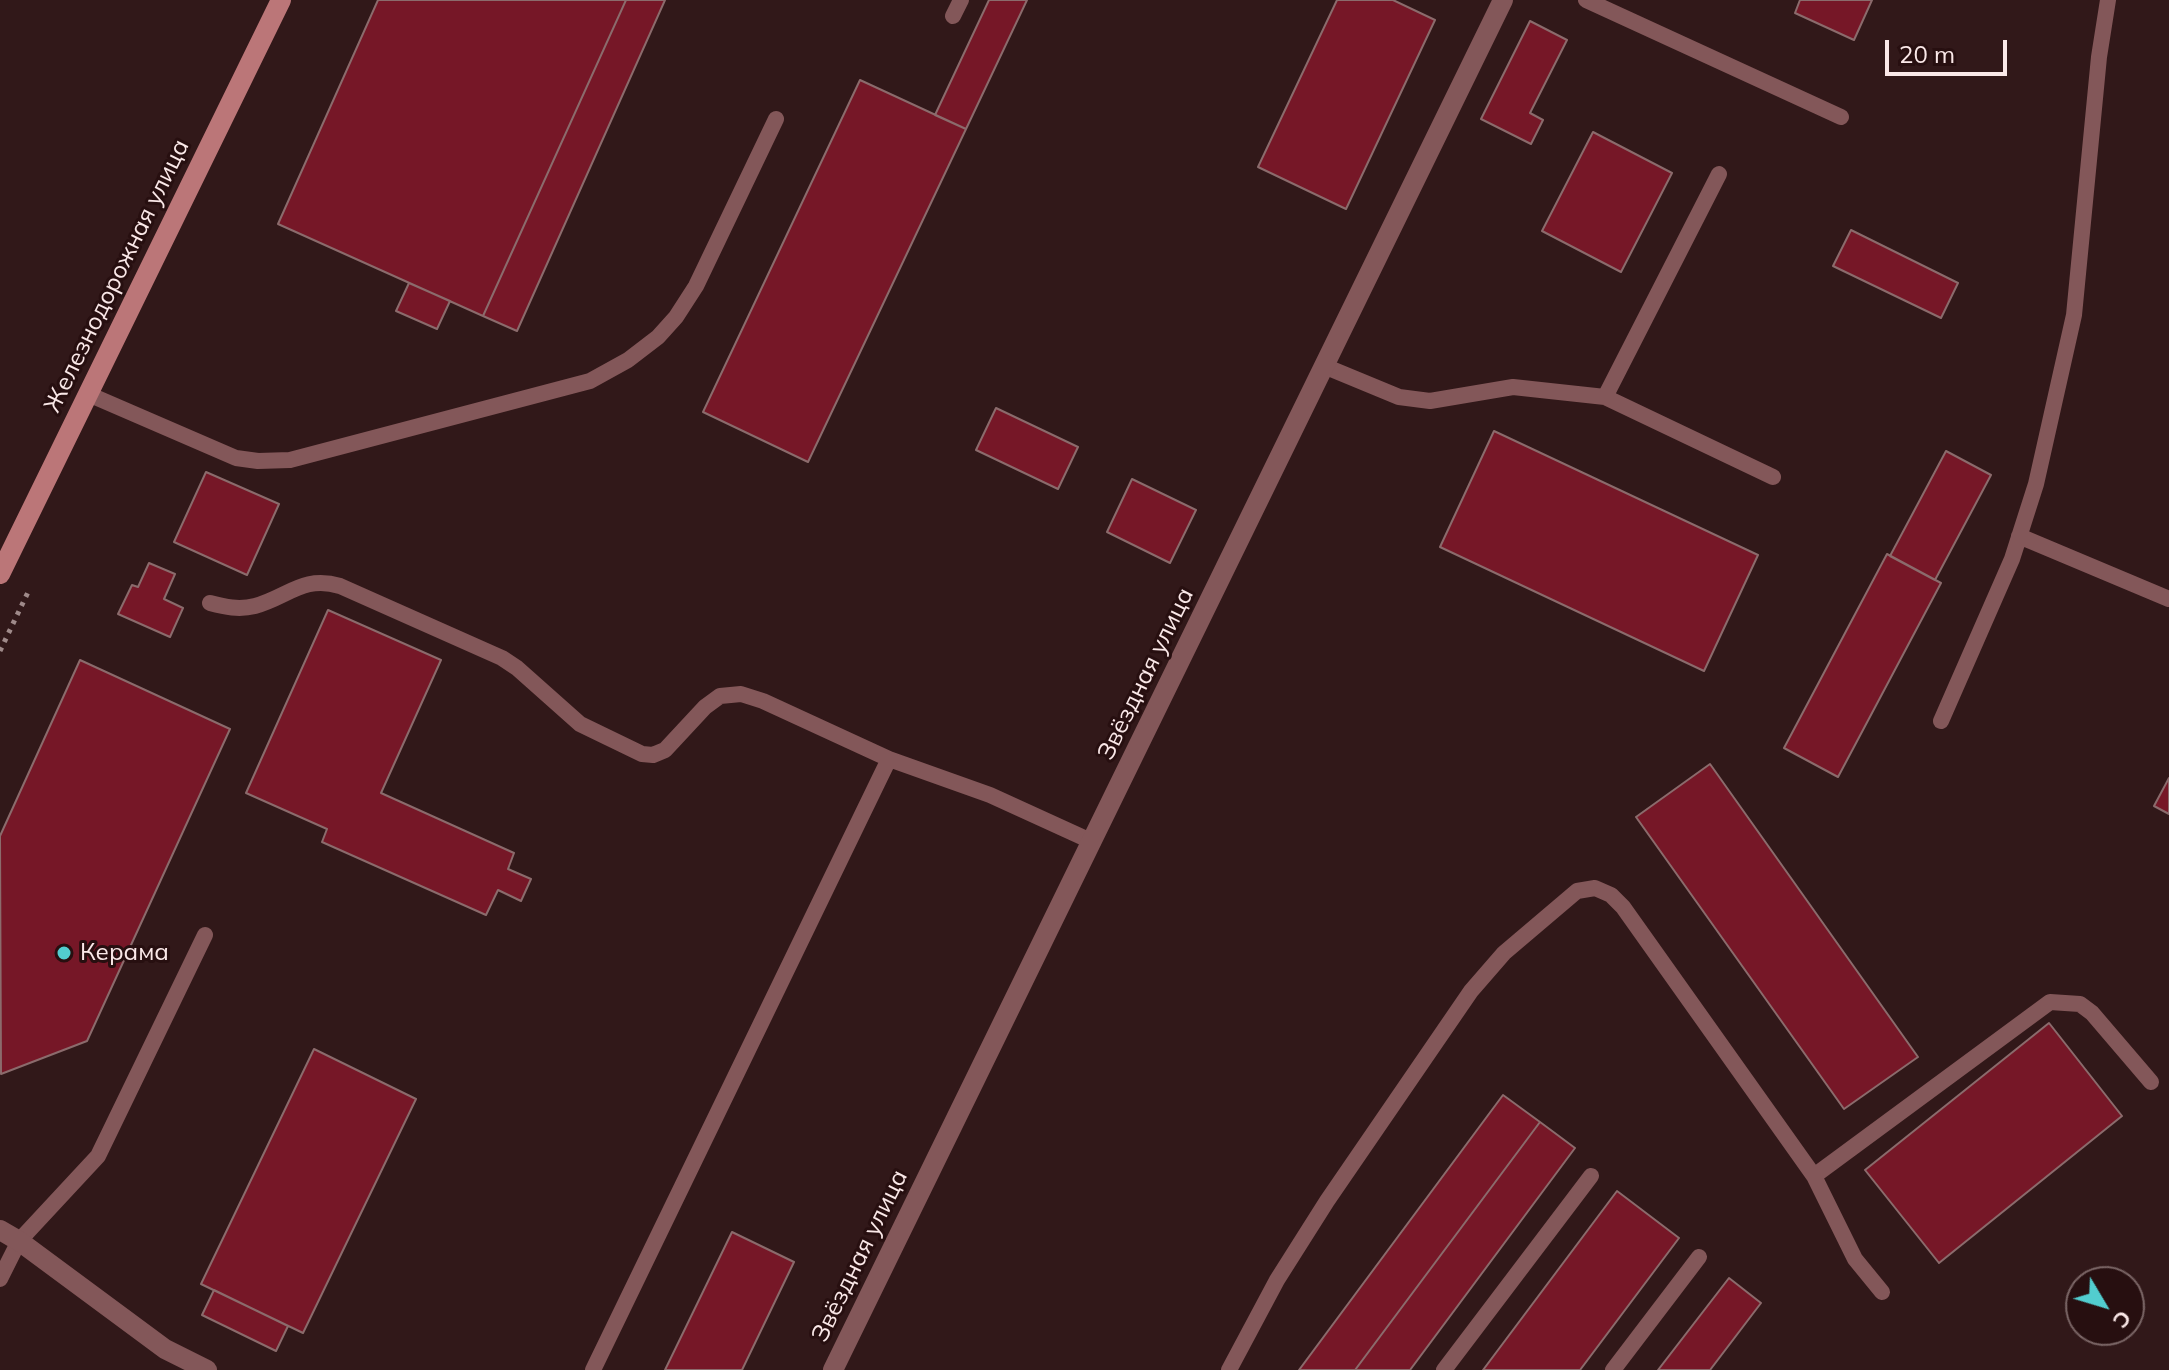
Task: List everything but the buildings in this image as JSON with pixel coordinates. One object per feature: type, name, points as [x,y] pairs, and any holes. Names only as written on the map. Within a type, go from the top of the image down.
[{"type":"street","name":"Железнодорожная улица","points":[[0,574],[281,0]]},
{"type":"street","name":"Звёздная улица","points":[[833,1370],[1503,0]]},
{"type":"street","points":[[0,1230],[165,1349],[207,1370]]},
{"type":"lane","points":[[953,16],[961,0]]},
{"type":"lane","points":[[1586,0],[1841,117]]},
{"type":"lane","points":[[1941,721],[2012,559],[2036,484],[2074,315],[2099,57],[2108,0]]},
{"type":"lane","points":[[88,394],[209,449],[258,461],[290,460],[590,381],[628,360],[658,337],[676,317],[696,286],[776,119]]},
{"type":"lane","points":[[1605,397],[1719,174]]},
{"type":"lane","points":[[1324,366],[1399,397],[1430,401],[1513,387],[1605,397],[1773,477]]},
{"type":"lane","points":[[2019,536],[2169,599]]},
{"type":"lane","points":[[210,603],[234,609],[256,606],[301,585],[323,581],[340,586],[502,658],[580,724],[642,754],[653,755],[665,750],[705,707],[720,696],[741,694],[763,701],[889,759],[990,795],[1093,842]]},
{"type":"lane","points":[[593,1370],[889,759]]},
{"type":"lane","points":[[1229,1370],[1277,1280],[1327,1201],[1471,991],[1504,953],[1577,891],[1595,888],[1611,895],[1623,907],[1814,1176],[1855,1259],[1882,1292]]},
{"type":"lane","points":[[0,1279],[19,1241],[98,1156],[205,935]]},
{"type":"lane","points":[[1814,1176],[2050,1002],[2080,1004],[2092,1013],[2151,1082]]},
{"type":"lane","points":[[1444,1370],[1591,1176]]},
{"type":"lane","points":[[1613,1370],[1699,1257]]},
{"type":"place","name":"Керама","points":[[64,953]]}]
